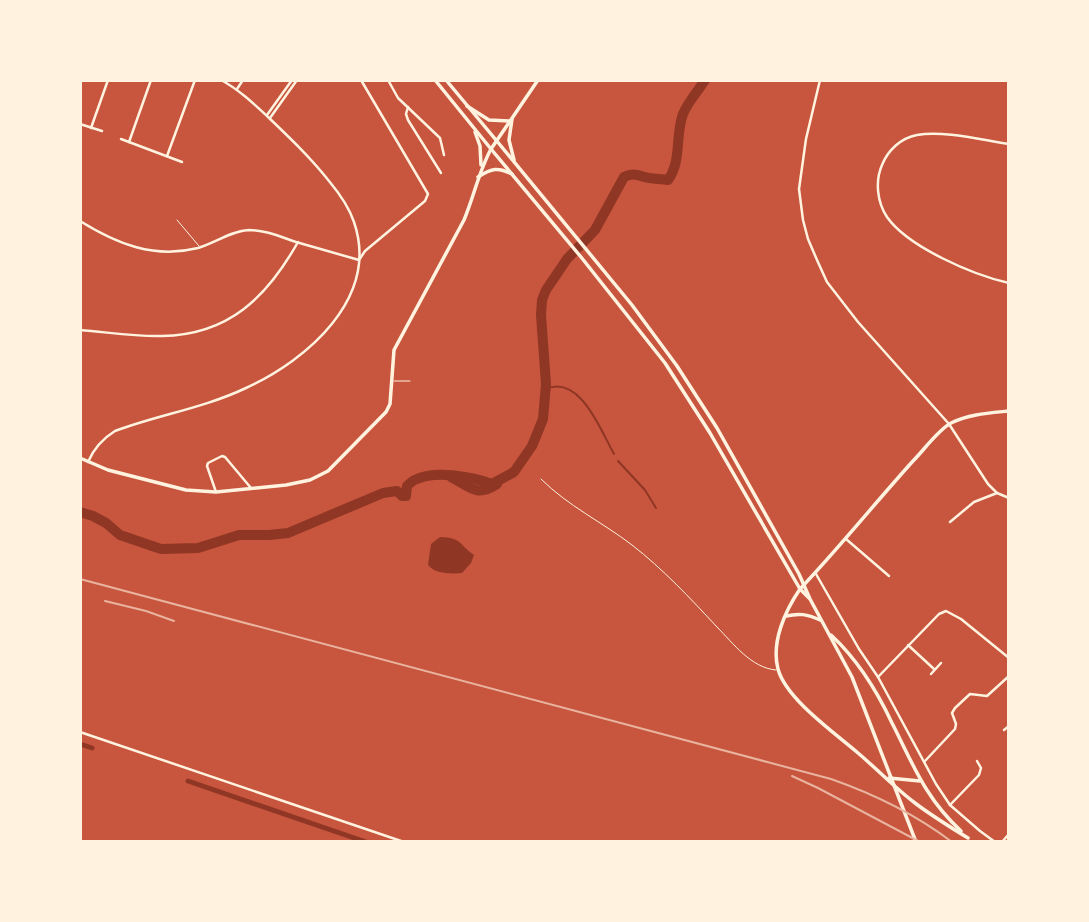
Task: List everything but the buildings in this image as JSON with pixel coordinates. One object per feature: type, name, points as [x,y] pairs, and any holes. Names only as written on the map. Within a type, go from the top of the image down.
[{"type":"street","points":[[91,128],[108,80]]},
{"type":"street","points":[[129,142],[151,80]]},
{"type":"street","points":[[167,156],[195,80]]},
{"type":"street","points":[[88,462],[96,446],[115,431],[220,399],[286,366],[319,338],[340,312],[354,286],[359,260],[358,240],[354,222],[338,192],[303,149],[237,89],[221,80]]},
{"type":"street","points":[[237,89],[243,80]]},
{"type":"street","points":[[268,117],[294,80]]},
{"type":"street","points":[[359,260],[365,251],[425,201],[428,194],[361,80]]},
{"type":"street","points":[[388,80],[398,98],[440,138],[444,155]]},
{"type":"street","points":[[435,80],[665,362],[710,433],[800,589],[810,599]]},
{"type":"street","points":[[446,80],[589,252],[652,331],[691,386],[743,472],[805,584],[810,599],[852,677],[916,842]]},
{"type":"street","points":[[80,458],[108,470],[186,490],[216,492],[286,485],[310,480],[327,471],[386,412],[390,404],[394,350],[399,338],[464,220],[481,167],[496,140],[538,80]]},
{"type":"street","points":[[820,80],[806,139],[799,189],[808,239],[827,282],[858,322],[949,424],[988,484],[997,493],[1009,498]]},
{"type":"street","points":[[467,106],[489,120],[511,119]]},
{"type":"street","points":[[408,107],[406,117],[411,128],[441,173]]},
{"type":"street","points":[[511,119],[509,140],[516,164]]},
{"type":"street","points":[[80,124],[102,131]]},
{"type":"street","points":[[472,126],[480,145],[481,167]]},
{"type":"street","points":[[1009,144],[944,135],[920,134],[909,137],[899,143],[885,159],[880,169],[878,193],[884,213],[912,240],[971,272],[1009,283]]},
{"type":"street","points":[[121,139],[182,162]]},
{"type":"street","points":[[478,177],[497,169],[514,175]]},
{"type":"street","points":[[80,221],[106,237],[147,250],[171,251],[200,247],[248,230],[272,233],[359,260]]},
{"type":"street","points":[[80,330],[159,337],[186,334],[219,324],[245,309],[268,288],[298,242]]},
{"type":"street","points":[[970,840],[929,813],[803,706],[786,686],[778,670],[776,650],[779,632],[800,589],[891,485],[949,424],[973,415],[1009,411]]},
{"type":"street","points":[[216,492],[206,466],[222,456],[252,489]]},
{"type":"street","points":[[950,522],[974,502],[997,493]]},
{"type":"street","points":[[846,539],[889,576]]},
{"type":"street","points":[[816,573],[878,677],[936,784],[950,805],[995,842]]},
{"type":"street","points":[[878,677],[939,614],[946,611],[951,612],[1009,659]]},
{"type":"street","points":[[786,616],[800,613],[822,621]]},
{"type":"street","points":[[829,634],[849,653],[874,691],[891,719],[920,781],[938,807],[970,840]]},
{"type":"street","points":[[908,645],[934,669]]},
{"type":"street","points":[[931,674],[941,663]]},
{"type":"street","points":[[925,761],[953,732],[956,724],[953,711],[960,702],[970,694],[987,696],[1009,676]]},
{"type":"street","points":[[1004,730],[1009,726]]},
{"type":"street","points":[[80,732],[404,842]]},
{"type":"street","points":[[950,805],[979,775],[981,768],[977,761]]},
{"type":"street","points":[[887,778],[920,781]]},
{"type":"street","points":[[1002,842],[1009,834]]},
{"type":"lane","points":[[177,220],[200,247]]},
{"type":"lane","points":[[392,381],[410,381]]},
{"type":"lane","points":[[541,479],[565,500],[632,545],[672,579],[736,648],[761,666],[778,670]]},
{"type":"shaded area","points":[[440,537],[457,540],[474,555],[462,573],[439,572],[428,565],[431,544]]},
{"type":"waterway","points":[[80,512],[106,523],[120,535],[161,549],[198,548],[239,535],[288,533],[383,493],[397,491],[406,496],[407,486],[425,476],[454,475],[492,484],[514,472],[532,446],[543,419],[546,384],[541,315],[546,290],[567,259],[595,230],[624,177],[634,175],[668,180],[675,165],[683,114],[705,80]]},
{"type":"waterway","points":[[546,389],[558,387],[579,397],[596,419],[614,454]]},
{"type":"waterway","points":[[618,461],[645,490],[656,508]]},
{"type":"waterway","points":[[451,477],[478,490],[497,484]]},
{"type":"waterway","points":[[80,744],[92,748]]},
{"type":"waterway","points":[[188,781],[366,842]]},
{"type":"railway","points":[[80,579],[831,779],[894,806],[924,822],[952,842]]},
{"type":"railway","points":[[105,601],[174,621]]},
{"type":"railway","points":[[792,776],[920,842]]}]
